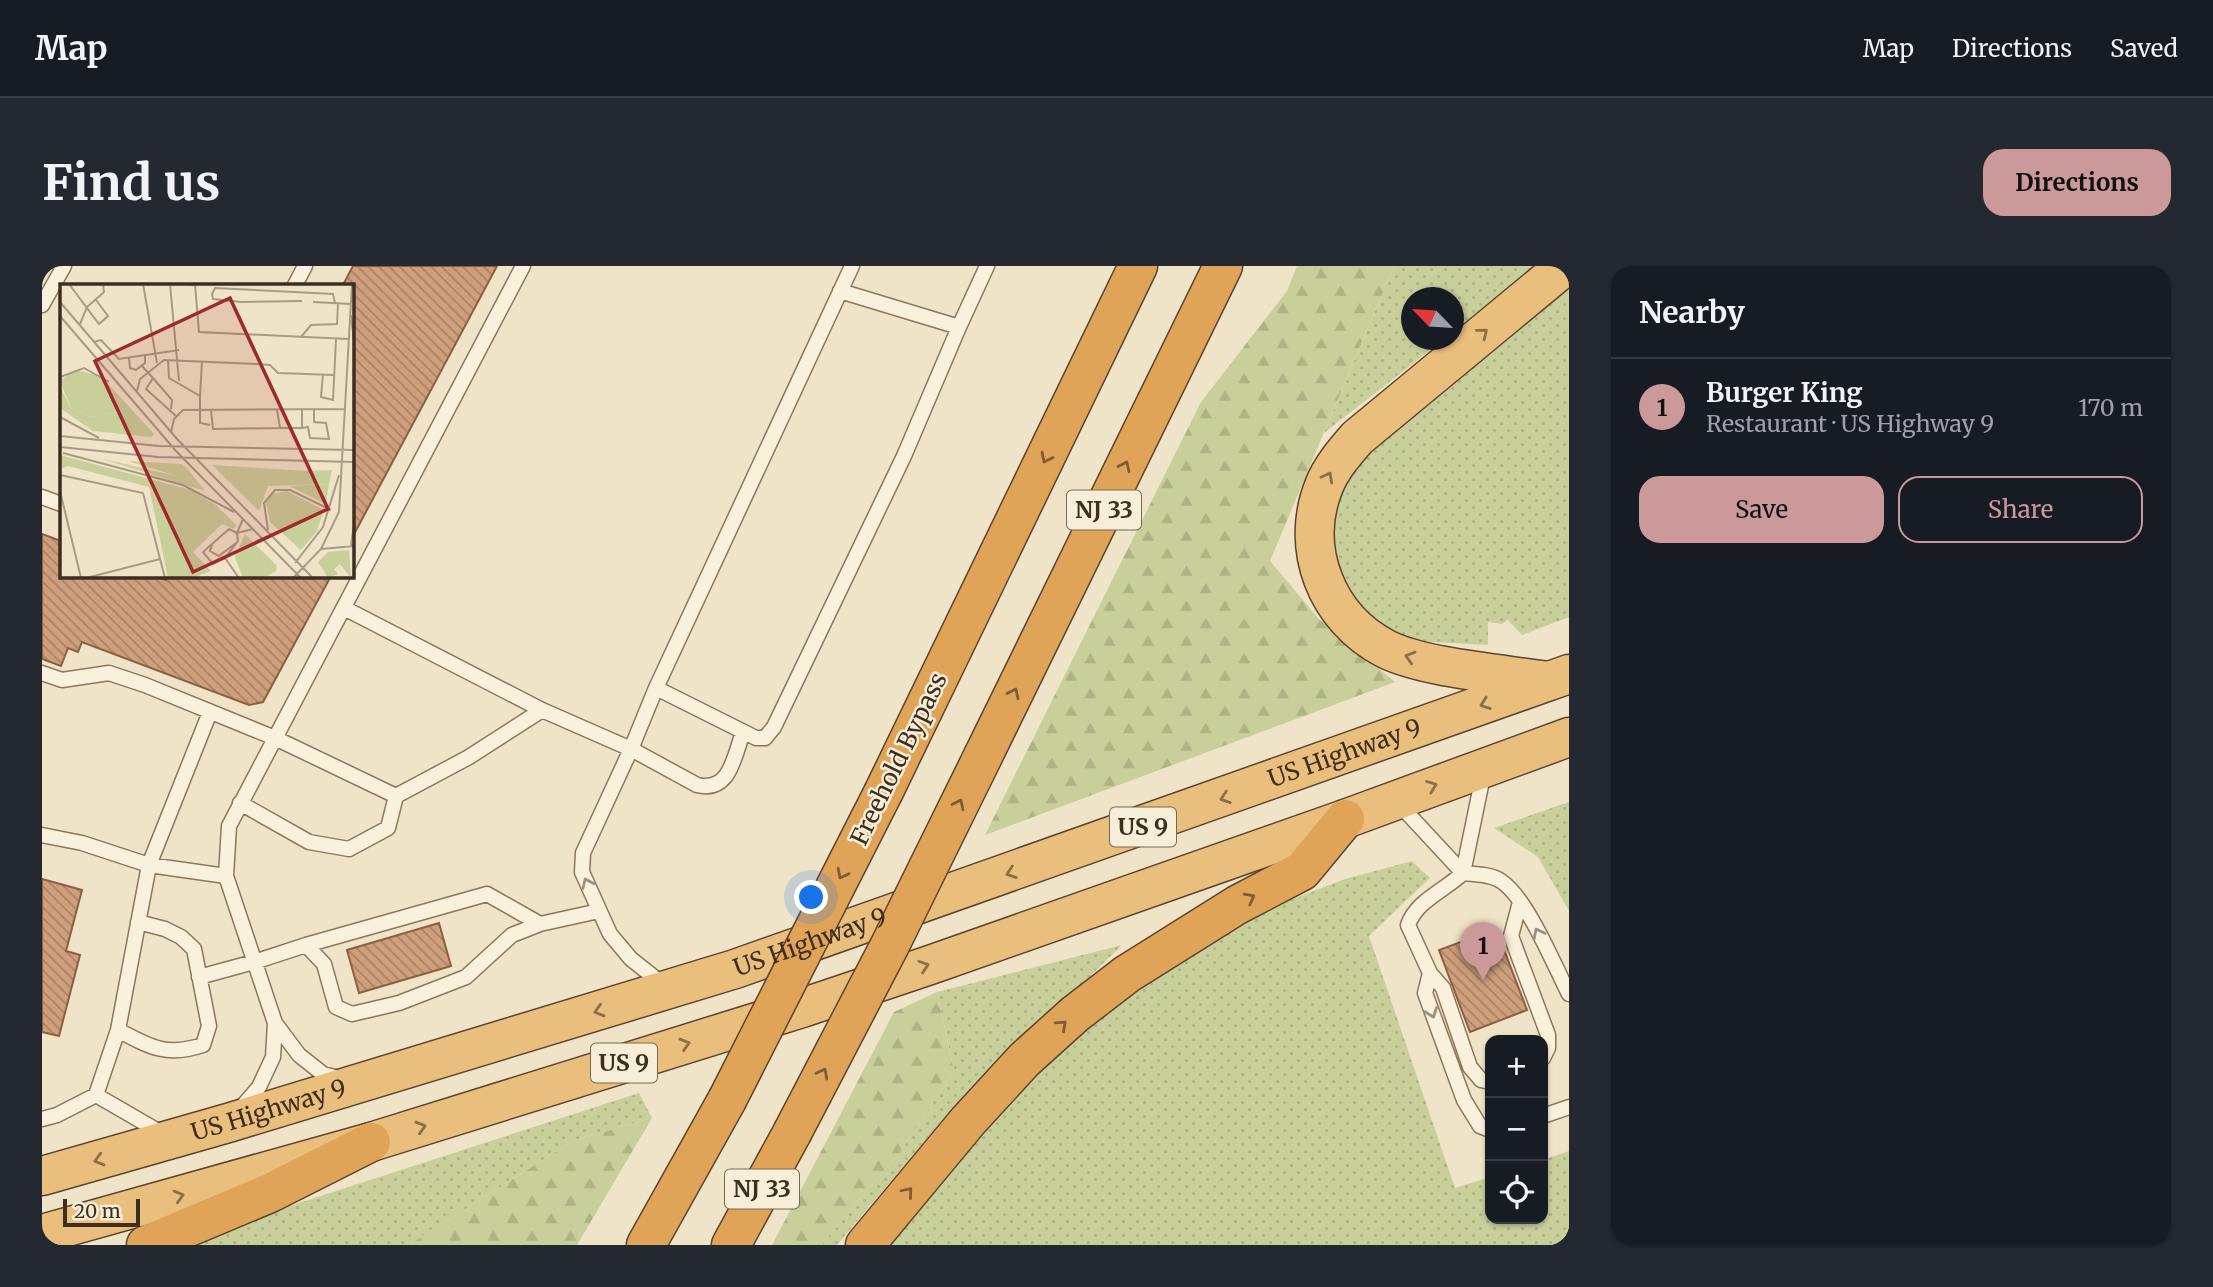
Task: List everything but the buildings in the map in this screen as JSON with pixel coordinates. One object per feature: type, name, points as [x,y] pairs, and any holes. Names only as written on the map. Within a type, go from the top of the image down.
[{"type":"highway","points":[[1075,396],[1070,360],[1113,266]]},
{"type":"highway","name":"Freehold Bypass","points":[[646,1245],[727,1100],[884,791],[1138,266]]},
{"type":"highway","name":"NJ 33","points":[[731,1245],[890,945],[1223,266]]},
{"type":"highway","points":[[1559,678],[1420,660],[1385,648],[1360,632],[1342,613],[1325,587],[1315,555],[1313,529],[1324,484],[1357,438],[1565,266]]},
{"type":"highway","name":"US Highway 9","points":[[42,1176],[228,1124],[734,970],[1559,678]]},
{"type":"highway","name":"US 9","points":[[42,1234],[371,1142],[802,1008],[1569,737]]},
{"type":"highway","points":[[865,1245],[968,1121],[1024,1060],[1075,1014],[1127,974],[1237,905],[1302,871],[1345,818]]},
{"type":"highway","points":[[146,1245],[270,1193],[371,1142]]},
{"type":"lane","points":[[42,304],[64,266]]},
{"type":"lane","points":[[296,284],[305,266]]},
{"type":"lane","points":[[361,1082],[323,1074],[299,1055],[275,1023],[226,876],[229,826],[523,266]]},
{"type":"lane","points":[[676,987],[655,978],[631,959],[610,934],[582,872],[583,853],[656,688],[852,266]]},
{"type":"lane","points":[[656,688],[756,738],[765,738],[774,727],[904,456],[958,327],[987,266]]},
{"type":"lane","points":[[840,291],[958,327]]},
{"type":"lane","points":[[42,497],[60,505]]},
{"type":"lane","points":[[344,608],[542,710],[631,749],[697,785],[707,788],[717,786],[726,777],[743,732]]},
{"type":"lane","points":[[42,673],[62,680],[108,673],[145,685],[275,738],[396,796]]},
{"type":"lane","points":[[240,803],[309,842],[349,849],[388,828],[396,796],[469,757],[542,710]]},
{"type":"lane","points":[[42,1119],[57,1115],[96,1095],[118,1030],[149,865],[210,712]]},
{"type":"lane","points":[[1485,766],[1463,873],[1413,912],[1408,925],[1430,973],[1443,988],[1470,1067],[1485,1081]]},
{"type":"lane","points":[[1395,799],[1463,873],[1500,880],[1520,902],[1569,994]]},
{"type":"lane","points":[[42,835],[82,843],[149,865],[226,876]]},
{"type":"lane","points":[[199,977],[487,894],[540,924]]},
{"type":"lane","points":[[1520,902],[1511,936],[1548,1035]]},
{"type":"lane","points":[[306,945],[324,964],[337,1007],[352,1014],[399,1003],[466,977],[512,935],[540,924],[599,911]]},
{"type":"lane","points":[[118,1030],[148,1046],[166,1051],[184,1051],[203,1045],[209,1026],[194,949],[181,937],[165,929],[138,922]]},
{"type":"lane","points":[[1430,973],[1425,993],[1464,1100],[1480,1126],[1485,1128]]},
{"type":"lane","points":[[228,1124],[259,1087],[273,1057],[275,1023]]},
{"type":"lane","points":[[96,1095],[172,1139]]},
{"type":"lane","points":[[1548,1114],[1569,1107]]},
{"type":"green space","points":[[1297,266],[1394,266],[1270,561],[1319,619],[1395,682],[985,835],[1201,402],[1287,291]]},
{"type":"green space","points":[[1394,266],[1536,266],[1464,323],[1464,287],[1401,287],[1401,350],[1430,350],[1324,433]]},
{"type":"green space","points":[[1569,290],[1569,617],[1522,635],[1508,620],[1502,624],[1488,622],[1488,645],[1414,641],[1360,617],[1327,562],[1333,491],[1354,458],[1546,299]]},
{"type":"green space","points":[[1569,802],[1569,911],[1538,857],[1494,828]]},
{"type":"green space","points":[[1412,861],[1430,878],[1369,936],[1455,1188],[1485,1179],[1485,1224],[1548,1224],[1548,1158],[1569,1151],[1569,1245],[882,1245],[1076,1027],[1235,921],[1345,879]]},
{"type":"green space","points":[[1122,945],[940,1123],[837,1245],[821,1245],[898,1155],[954,1071],[937,992]]},
{"type":"green space","points":[[937,992],[954,1071],[898,1155],[821,1245],[772,1245],[894,1012]]},
{"type":"green space","points":[[639,1093],[652,1118],[573,1141],[412,1245],[169,1245]]},
{"type":"green space","points":[[652,1118],[577,1245],[412,1245],[573,1141]]},
{"type":"place","name":"Burger King","points":[[1483,980]]}]
